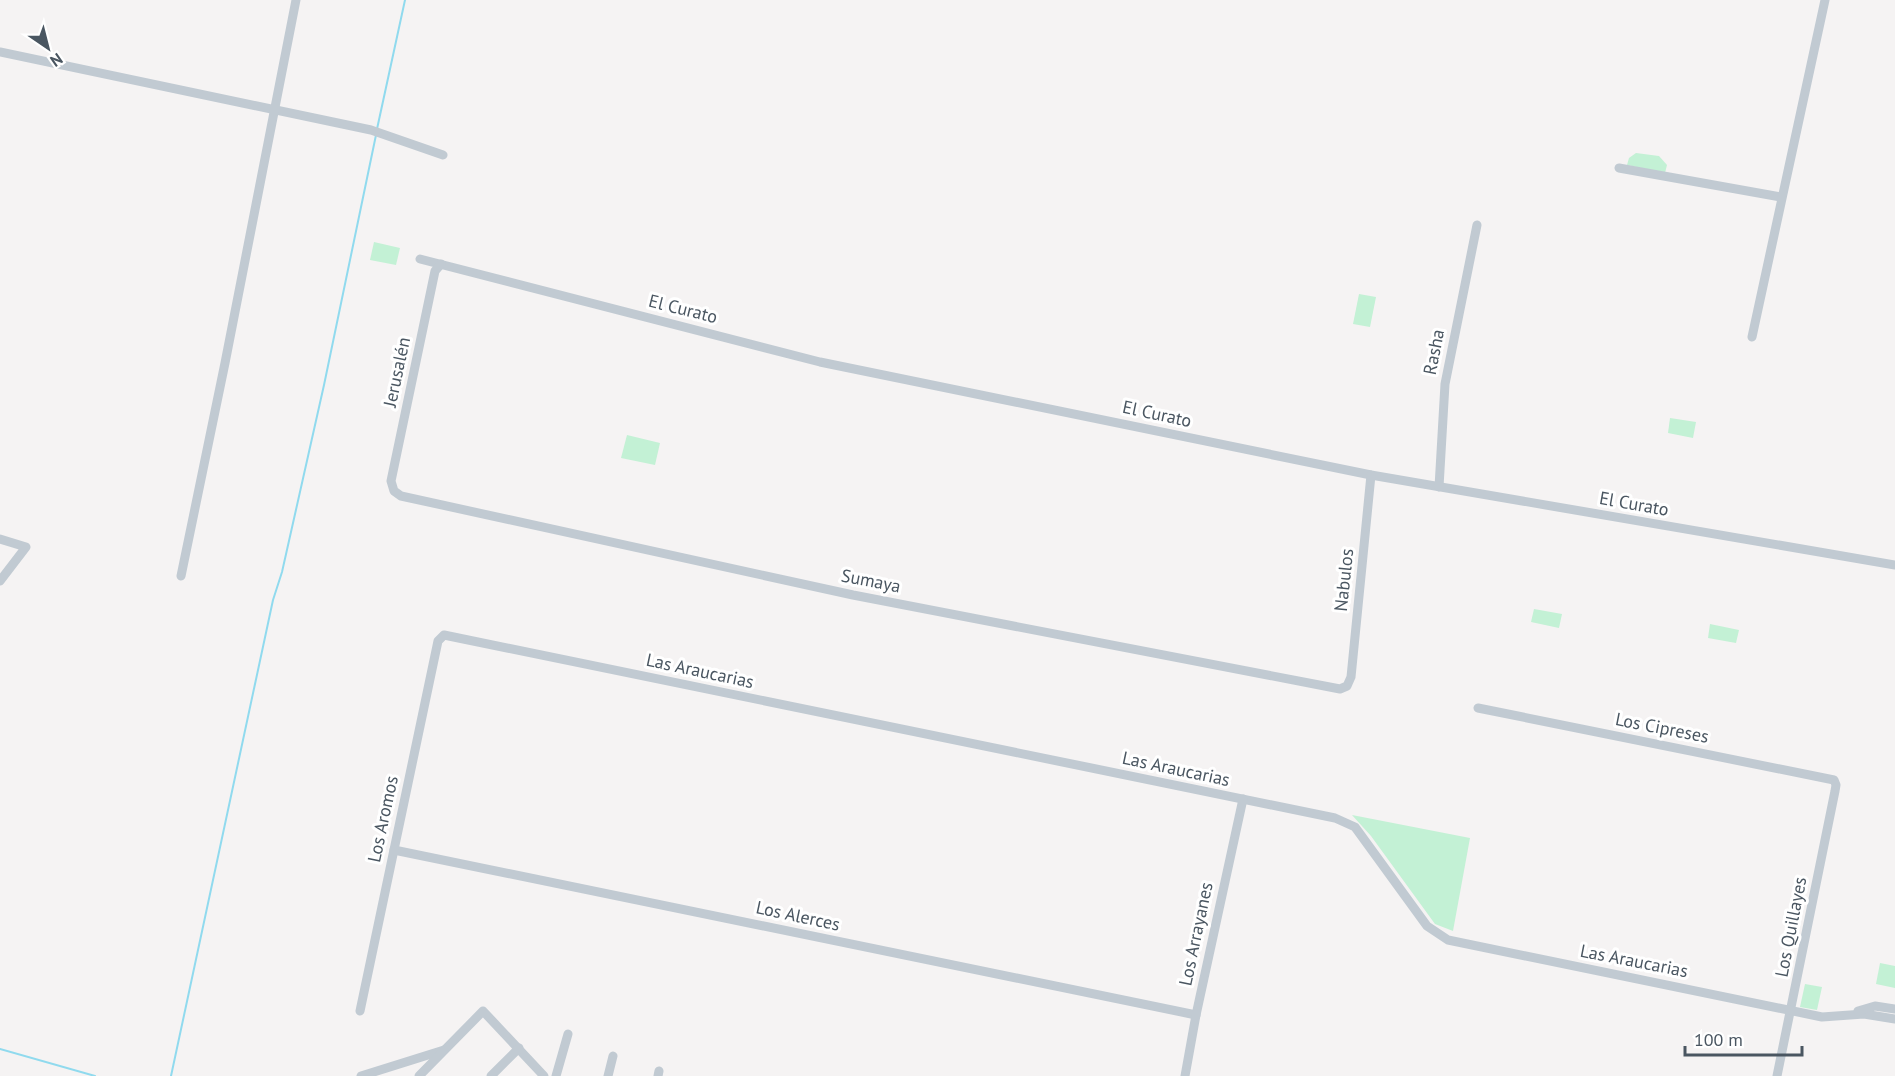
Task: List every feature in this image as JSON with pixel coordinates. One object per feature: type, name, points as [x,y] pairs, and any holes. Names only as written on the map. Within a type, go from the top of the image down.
[{"type":"street","points":[[181,576],[296,0]]},
{"type":"street","points":[[1752,337],[1825,0]]},
{"type":"street","points":[[0,52],[371,130],[443,155]]},
{"type":"street","points":[[1619,168],[1781,197]]},
{"type":"street","name":"Rasha","points":[[1439,488],[1444,384],[1477,225]]},
{"type":"street","name":"El Curato","points":[[420,259],[820,362],[1439,488],[1895,565]]},
{"type":"street","name":"Jerusalén","points":[[392,489],[391,481],[435,271],[441,264]]},
{"type":"street","name":"Nabulos","points":[[1347,686],[1351,677],[1371,475]]},
{"type":"street","name":"Sumaya","points":[[392,489],[401,496],[853,595],[1336,689],[1347,686]]},
{"type":"street","points":[[0,539],[26,547],[0,581]]},
{"type":"street","name":"Las Araucarias","points":[[442,636],[1335,818],[1349,823],[1360,833],[1427,926],[1448,940],[1822,1017],[1871,1014],[1895,1019]]},
{"type":"street","name":"Los Aromos","points":[[360,1011],[438,640],[442,636]]},
{"type":"street","name":"Los Cipreses","points":[[1478,708],[1832,779],[1836,785]]},
{"type":"street","name":"Los Quillayes","points":[[1777,1076],[1836,785]]},
{"type":"street","name":"Los Arrayanes","points":[[1185,1076],[1243,799]]},
{"type":"street","name":"Los Alerces","points":[[394,849],[1196,1015]]},
{"type":"street","name":"Las Araucarias","points":[[1850,1014],[1875,1006],[1895,1009]]},
{"type":"street","points":[[419,1076],[483,1011],[544,1076]]},
{"type":"street","points":[[556,1076],[568,1034]]},
{"type":"street","points":[[491,1076],[519,1048]]},
{"type":"street","points":[[361,1076],[446,1049]]},
{"type":"street","points":[[608,1076],[613,1056]]},
{"type":"green space","points":[[1636,153],[1659,156],[1667,165],[1665,173],[1627,165],[1629,158]]},
{"type":"green space","points":[[374,242],[400,248],[396,265],[370,260]]},
{"type":"green space","points":[[1359,294],[1376,297],[1370,327],[1353,324]]},
{"type":"green space","points":[[1670,418],[1696,422],[1693,438],[1668,433]]},
{"type":"green space","points":[[627,435],[660,443],[655,465],[621,458]]},
{"type":"green space","points":[[1534,609],[1562,614],[1559,628],[1531,622]]},
{"type":"green space","points":[[1710,624],[1739,630],[1736,643],[1708,638]]},
{"type":"green space","points":[[1352,815],[1470,838],[1453,931],[1435,924],[1371,836]]},
{"type":"green space","points":[[1880,963],[1895,966],[1895,988],[1876,984]]},
{"type":"green space","points":[[1805,984],[1822,987],[1817,1010],[1800,1007]]},
{"type":"waterway","points":[[377,129],[405,0]]},
{"type":"waterway","points":[[171,1076],[273,600],[282,572],[324,385],[376,135]]},
{"type":"waterway","points":[[0,1049],[95,1076]]}]
